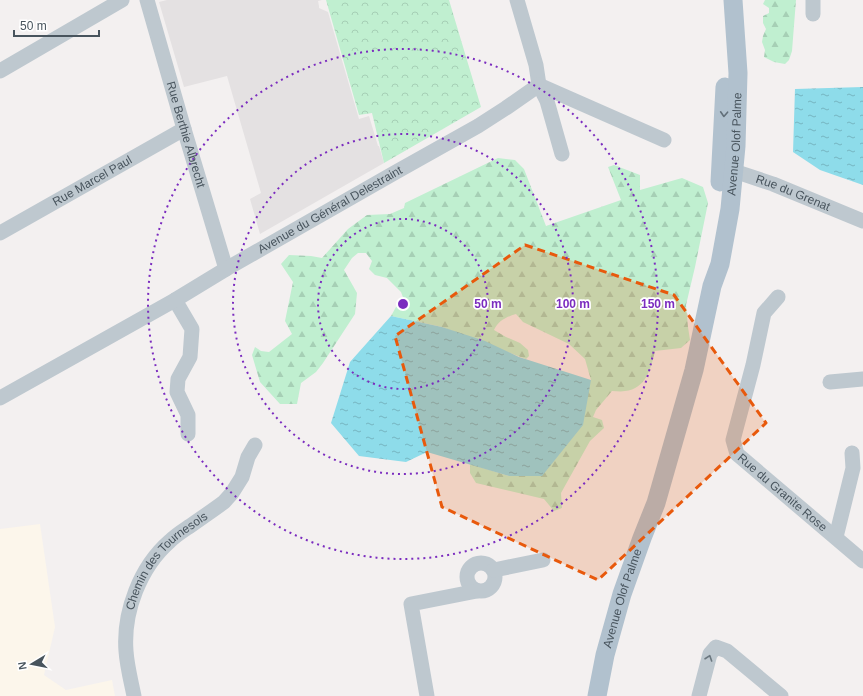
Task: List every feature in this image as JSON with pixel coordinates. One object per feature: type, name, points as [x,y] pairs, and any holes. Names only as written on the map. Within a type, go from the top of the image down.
[{"type":"main road","name":"Avenue Olof Palme","points":[[726,0],[728,170]]},
{"type":"main road","name":"Avenue Olof Palme","points":[[597,696],[605,655],[622,594],[656,502],[694,370],[712,286],[715,233],[728,170],[736,146],[738,73],[733,0]]},
{"type":"main road","name":"Avenue Olof Palme","points":[[609,696],[622,638],[650,537],[656,502]]},
{"type":"street","points":[[0,71],[122,0]]},
{"type":"street","name":"Rue Berthie Albrecht","points":[[147,0],[226,269]]},
{"type":"street","points":[[517,0],[536,65],[539,85],[547,101],[562,154]]},
{"type":"street","points":[[539,85],[664,140]]},
{"type":"street","name":"Avenue du Général Delestraint","points":[[0,398],[175,300],[226,269],[478,126],[539,85]]},
{"type":"street","name":"Rue Marcel Paul","points":[[0,233],[184,129]]},
{"type":"street","name":"Rue du Grenat","points":[[728,170],[773,184],[863,221]]},
{"type":"street","name":"Rue du Granite Rose","points":[[778,297],[764,313],[753,365],[733,440],[737,454],[863,561]]},
{"type":"street","points":[[175,300],[192,329],[190,357],[178,379],[177,392],[188,415],[188,434]]},
{"type":"street","points":[[830,382],[863,379]]},
{"type":"street","name":"Chemin des Tournesols","points":[[134,696],[126,653],[126,638],[128,617],[132,599],[140,581],[153,559],[170,541],[224,502],[232,493],[242,476],[248,457],[255,445]]},
{"type":"street","points":[[836,537],[853,468],[852,453]]},
{"type":"street","points":[[494,570],[543,560]]},
{"type":"street","points":[[427,696],[411,604],[477,591],[482,592],[491,588],[494,584],[495,575],[494,570],[487,564],[482,563],[470,568],[467,577],[468,582],[473,589],[477,591]]},
{"type":"street","points":[[699,696],[710,654],[716,647],[727,651],[781,696]]},
{"type":"highlighted area","points":[[525,245],[674,295],[766,423],[598,580],[442,507],[395,336]]},
{"type":"shaded area","points":[[167,0],[322,0],[318,1],[319,8],[328,12],[359,119],[369,116],[384,163],[260,234],[250,199],[261,193],[227,76],[184,87],[159,2]]},
{"type":"shaded area","points":[[40,524],[55,627],[44,675],[66,690],[112,680],[115,696],[0,696],[0,529]]},
{"type":"green space","points":[[326,0],[449,0],[481,107],[384,163],[372,113],[359,115]]},
{"type":"green space","points":[[765,0],[796,0],[792,51],[789,60],[785,64],[774,62],[764,57],[765,50],[762,42],[766,29],[763,23],[763,16],[769,13],[769,8],[763,4]]},
{"type":"green space","points":[[498,158],[515,160],[524,169],[546,226],[621,200],[608,167],[614,165],[640,175],[640,190],[682,178],[703,187],[708,203],[686,305],[690,340],[681,348],[655,351],[652,364],[643,382],[632,389],[612,391],[596,410],[593,417],[602,420],[604,428],[590,441],[561,493],[562,508],[554,511],[544,499],[476,483],[470,473],[470,464],[509,476],[591,380],[585,359],[569,344],[523,322],[516,314],[503,320],[494,330],[520,343],[528,350],[529,356],[526,359],[442,327],[391,316],[396,307],[404,300],[401,292],[387,278],[375,275],[369,269],[372,261],[366,253],[358,253],[352,258],[344,270],[357,293],[355,314],[316,372],[301,383],[297,404],[280,404],[260,382],[252,355],[255,347],[261,351],[269,352],[292,334],[285,321],[293,282],[281,264],[289,255],[322,258],[348,229],[367,215],[390,214],[404,208],[405,203]]},
{"type":"water","points":[[863,87],[863,185],[820,170],[793,152],[795,89]]},
{"type":"water","points":[[391,316],[442,327],[485,341],[519,357],[591,380],[583,425],[542,476],[509,476],[427,452],[406,462],[359,456],[331,423],[350,362]]}]
